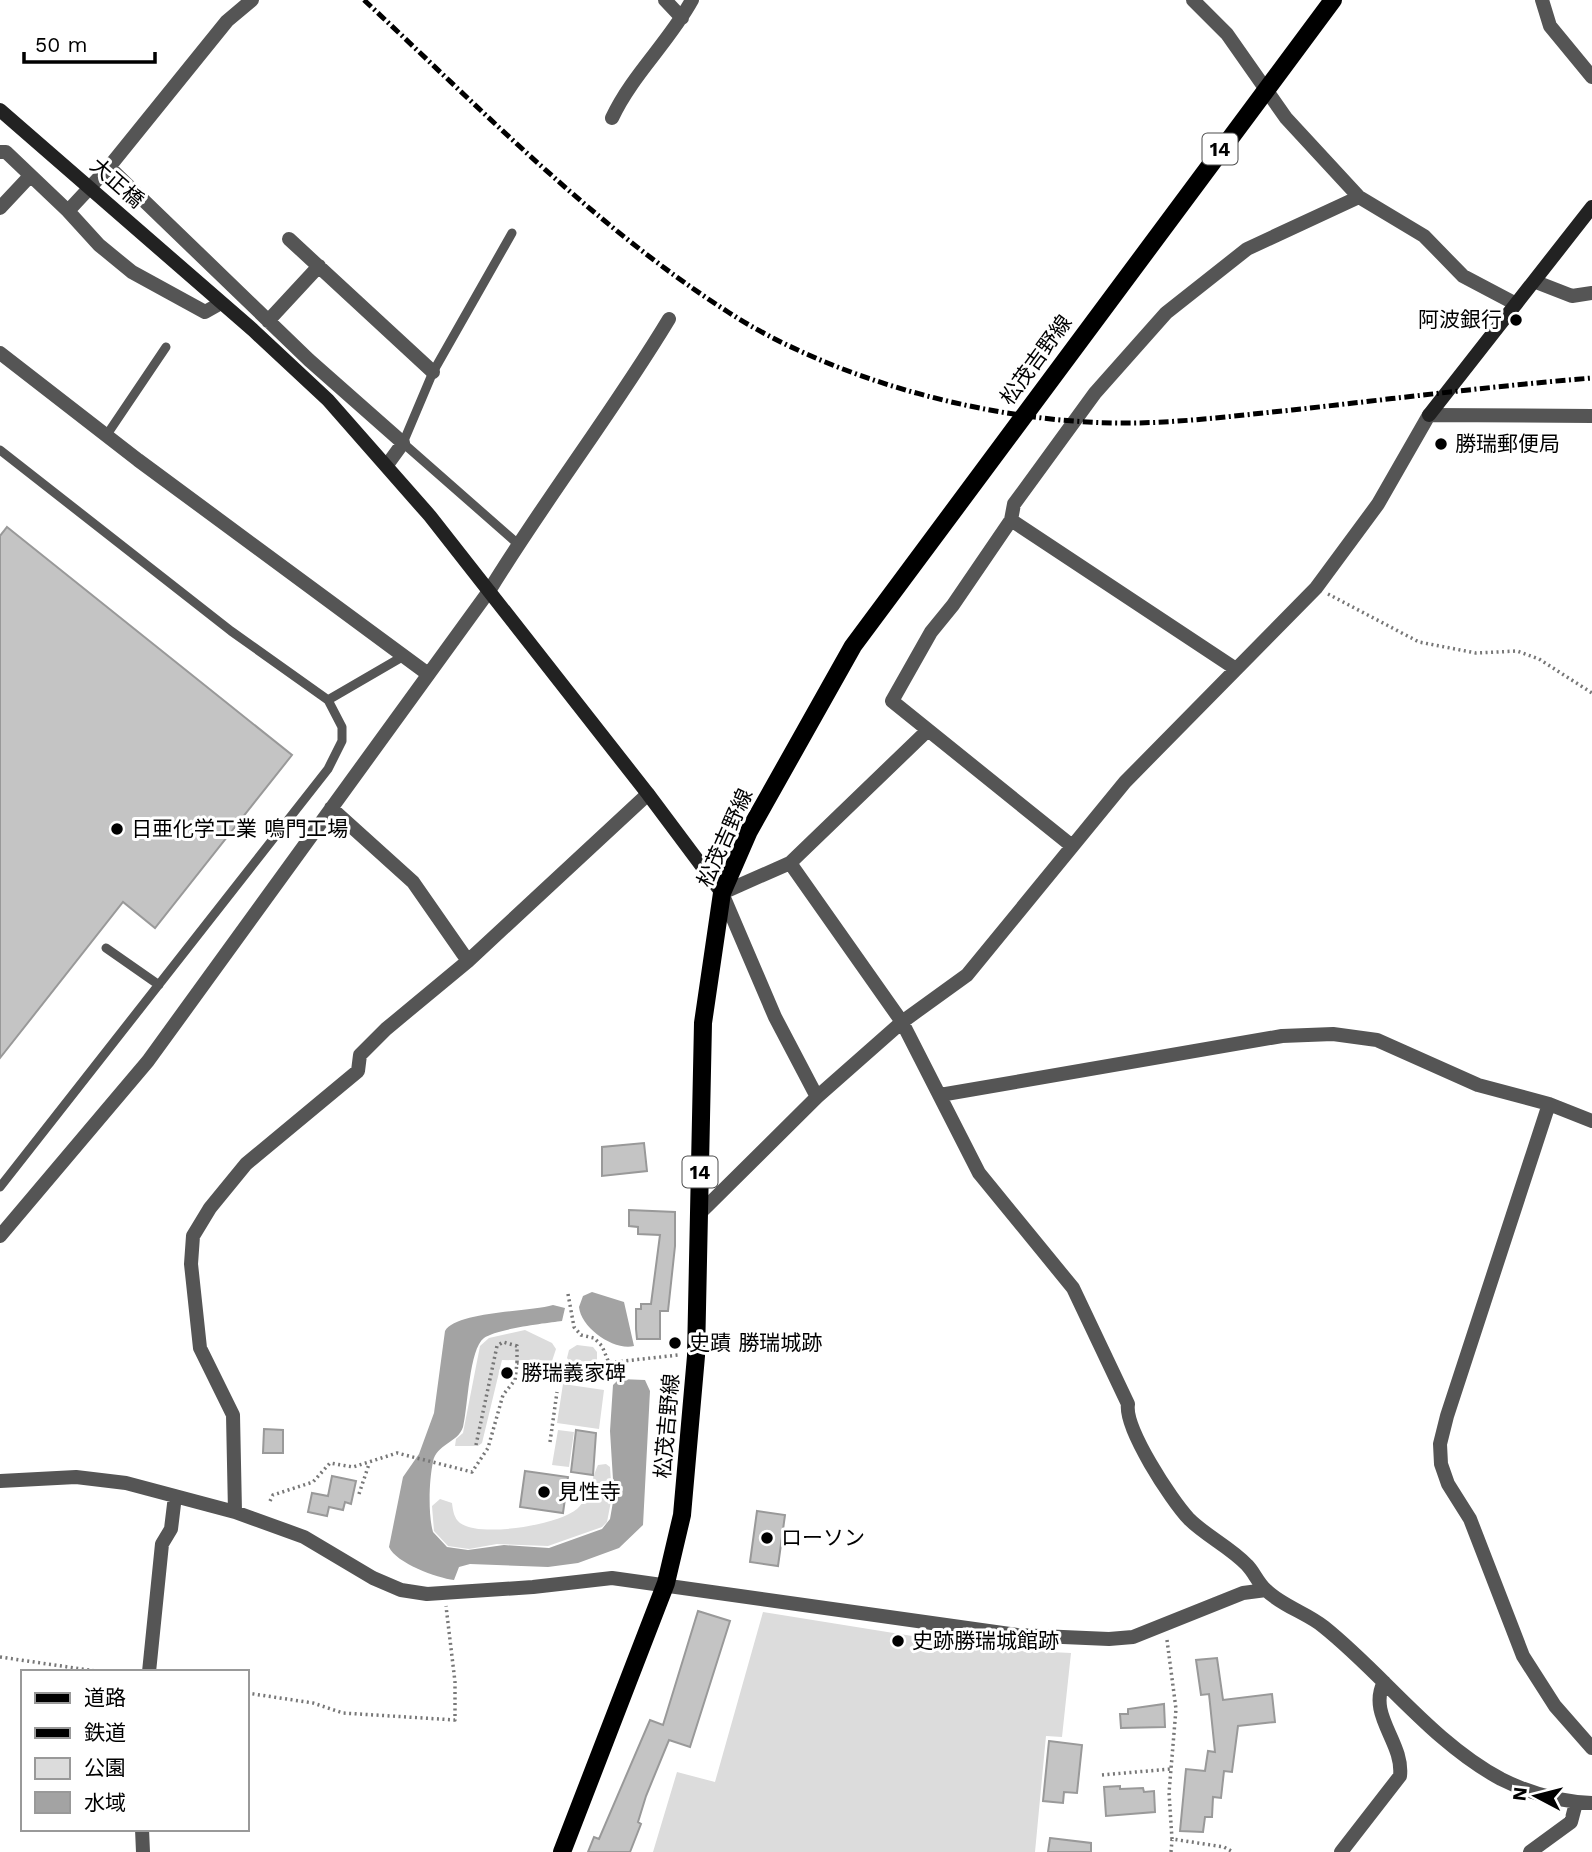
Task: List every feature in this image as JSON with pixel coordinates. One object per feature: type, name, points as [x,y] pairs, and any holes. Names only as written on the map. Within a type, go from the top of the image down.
[{"type":"main road","name":"松茂吉野線","points":[[562,1852],[666,1583],[682,1515],[696,1350],[703,1023],[722,893],[749,831],[853,646],[1333,0]]},
{"type":"street","points":[[68,211],[109,167],[227,21],[252,0]]},
{"type":"street","points":[[665,0],[682,18]]},
{"type":"street","points":[[612,118],[622,97],[682,18],[692,0]]},
{"type":"street","points":[[1193,0],[1227,34],[1286,118],[1359,197],[1424,236],[1463,276],[1516,304]]},
{"type":"street","points":[[1542,0],[1550,26],[1592,77]]},
{"type":"street","name":"大正橋","points":[[0,110],[205,288],[328,400],[387,464],[489,591],[649,794],[722,893]]},
{"type":"street","points":[[0,152],[6,152],[68,211],[99,245],[132,272],[205,312],[221,303]]},
{"type":"street","points":[[109,167],[268,321],[402,443],[387,464]]},
{"type":"street","points":[[0,208],[30,176]]},
{"type":"street","points":[[1072,846],[892,701],[930,632],[953,605],[1011,520],[1014,504],[1095,393],[1166,313],[1247,249],[1359,197]]},
{"type":"street","points":[[699,1214],[817,1097],[902,1022],[967,975],[1125,782],[1316,588],[1378,504],[1429,415],[1536,282],[1592,207]]},
{"type":"street","points":[[289,239],[433,372]]},
{"type":"street","points":[[268,321],[319,266]]},
{"type":"street","points":[[1536,282],[1573,296],[1592,293]]},
{"type":"street","points":[[0,1236],[148,1061],[489,591],[518,544],[633,379],[669,318]]},
{"type":"street","points":[[0,353],[106,436],[428,674]]},
{"type":"street","points":[[1429,415],[1592,416]]},
{"type":"street","points":[[1011,520],[1236,669]]},
{"type":"street","points":[[817,1097],[775,1017],[722,893],[790,863],[928,730]]},
{"type":"street","points":[[235,1512],[233,1415],[200,1348],[191,1264],[193,1236],[246,1164],[358,1071],[360,1055],[386,1029],[468,961],[649,794]]},
{"type":"street","points":[[331,808],[413,882],[468,961]]},
{"type":"street","points":[[790,863],[902,1022],[979,1173],[1073,1288],[1128,1404],[1126,1414],[1136,1436],[1174,1501],[1189,1519],[1246,1564],[1266,1590],[1323,1626],[1456,1747],[1501,1779],[1542,1796],[1576,1803],[1592,1803]]},
{"type":"street","points":[[940,1095],[1282,1036],[1333,1034],[1377,1040],[1478,1085],[1549,1104],[1592,1121]]},
{"type":"street","points":[[1549,1104],[1447,1416],[1440,1444],[1441,1464],[1448,1484],[1470,1520],[1523,1656],[1555,1706],[1592,1748]]},
{"type":"street","points":[[0,1481],[76,1477],[127,1483],[235,1512],[304,1537],[401,1590],[444,1594],[612,1578],[666,1583],[1017,1635],[1109,1639],[1133,1637],[1243,1593],[1266,1590]]},
{"type":"street","points":[[149,1670],[162,1544],[171,1529],[175,1496]]},
{"type":"street","points":[[1341,1852],[1400,1776],[1402,1761],[1378,1707],[1378,1693],[1384,1682]]},
{"type":"street","points":[[1530,1852],[1571,1822],[1576,1803]]},
{"type":"street","points":[[142,1831],[143,1852]]},
{"type":"lane","points":[[512,233],[433,372],[402,443],[518,544]]},
{"type":"lane","points":[[106,436],[166,348]]},
{"type":"lane","points":[[0,450],[230,631],[328,700],[342,727],[342,741],[328,769],[0,1187]]},
{"type":"lane","points":[[328,700],[402,657]]},
{"type":"lane","points":[[106,948],[159,985]]},
{"type":"path","points":[[1316,588],[1419,642],[1476,653],[1517,651],[1539,659],[1592,693]]},
{"type":"path","points":[[568,1294],[574,1327],[581,1335],[594,1338],[602,1346],[609,1363]]},
{"type":"path","points":[[270,1501],[273,1495],[313,1482],[330,1463],[353,1467],[369,1464],[385,1454],[412,1455],[472,1472],[488,1448],[503,1395],[515,1380],[517,1346],[503,1342],[497,1346],[476,1446]]},
{"type":"path","points":[[517,1363],[609,1363],[668,1359],[696,1350]]},
{"type":"path","points":[[550,1442],[557,1392]]},
{"type":"path","points":[[359,1494],[369,1464]]},
{"type":"path","points":[[248,1693],[313,1703],[342,1713],[455,1720],[455,1682],[444,1594]]},
{"type":"path","points":[[1165,1626],[1176,1709],[1169,1793],[1171,1852]]},
{"type":"path","points":[[0,1657],[88,1670]]},
{"type":"path","points":[[1102,1774],[1171,1769]]},
{"type":"path","points":[[1172,1839],[1224,1847],[1234,1852]]},
{"type":"green space","points":[[525,1330],[552,1343],[556,1349],[552,1361],[502,1360],[482,1443],[478,1446],[455,1446],[456,1439],[463,1433],[480,1346],[489,1338]]},
{"type":"green space","points":[[577,1345],[593,1347],[597,1352],[597,1361],[570,1362],[567,1358],[569,1350]]},
{"type":"green space","points":[[563,1384],[604,1390],[599,1429],[557,1423]]},
{"type":"green space","points":[[558,1430],[574,1432],[569,1467],[552,1465]]},
{"type":"green space","points":[[606,1464],[610,1467],[612,1496],[607,1522],[602,1527],[548,1546],[497,1544],[469,1549],[448,1546],[434,1531],[432,1506],[440,1499],[452,1503],[455,1517],[460,1523],[484,1529],[519,1528],[567,1515],[577,1509],[585,1499],[598,1465]]},
{"type":"green space","points":[[763,1612],[993,1649],[1071,1653],[1062,1737],[1046,1736],[1035,1852],[653,1852],[677,1772],[715,1782]]},
{"type":"water","points":[[592,1292],[624,1302],[634,1346],[626,1347],[608,1341],[586,1323],[579,1307],[583,1296]]},
{"type":"water","points":[[553,1305],[565,1308],[562,1321],[499,1332],[484,1338],[479,1344],[472,1366],[463,1427],[457,1437],[438,1451],[433,1462],[430,1516],[433,1532],[447,1547],[468,1550],[504,1545],[549,1548],[602,1529],[610,1519],[614,1496],[610,1431],[613,1385],[619,1379],[645,1380],[650,1391],[643,1525],[619,1548],[578,1563],[548,1567],[470,1564],[459,1567],[454,1580],[408,1564],[389,1547],[403,1477],[419,1454],[434,1413],[445,1331],[463,1319]]},
{"type":"building","name":"日亜化学工業 鳴門工場","points":[[7,527],[292,755],[155,928],[123,902],[0,1058],[0,536]]},
{"type":"building","points":[[644,1143],[647,1171],[602,1176],[602,1147]]},
{"type":"building","points":[[629,1210],[675,1212],[675,1246],[668,1311],[660,1311],[660,1339],[637,1339],[636,1309],[641,1309],[641,1304],[651,1304],[660,1235],[638,1234],[638,1227],[629,1226]]},
{"type":"building","points":[[264,1429],[283,1430],[283,1453],[263,1453]]},
{"type":"building","points":[[576,1430],[596,1433],[593,1475],[571,1472]]},
{"type":"building","name":"見性寺","points":[[525,1471],[568,1477],[563,1513],[520,1507]]},
{"type":"building","points":[[332,1476],[356,1481],[351,1504],[345,1502],[343,1510],[329,1507],[327,1516],[308,1512],[312,1493],[328,1496]]},
{"type":"building","name":"ローソン","points":[[757,1511],[785,1515],[778,1566],[750,1562]]},
{"type":"building","points":[[698,1611],[730,1621],[690,1747],[669,1740],[646,1796],[638,1822],[641,1824],[630,1852],[588,1852],[594,1837],[599,1839],[650,1720],[663,1725]]},
{"type":"building","points":[[1217,1658],[1223,1700],[1272,1694],[1275,1722],[1238,1726],[1232,1772],[1224,1771],[1221,1798],[1213,1797],[1212,1817],[1205,1817],[1203,1832],[1180,1831],[1186,1769],[1205,1771],[1208,1751],[1215,1752],[1209,1694],[1201,1695],[1196,1660]]},
{"type":"building","points":[[1164,1704],[1165,1727],[1121,1728],[1120,1714],[1128,1714],[1128,1709]]},
{"type":"building","points":[[1049,1741],[1082,1745],[1077,1793],[1064,1792],[1063,1803],[1043,1801]]},
{"type":"building","points":[[1120,1786],[1120,1789],[1143,1788],[1144,1792],[1154,1791],[1155,1812],[1106,1816],[1104,1787]]},
{"type":"building","points":[[1050,1838],[1091,1843],[1091,1852],[1048,1852]]},
{"type":"railway","points":[[364,0],[539,164],[631,242],[679,278],[728,312],[815,358],[914,392],[1016,414],[1066,420],[1136,423],[1225,417],[1592,378]]},
{"type":"place","name":"阿波銀行","points":[[1516,320]]},
{"type":"place","name":"勝瑞郵便局","points":[[1441,444]]},
{"type":"place","name":"日亜化学工業 鳴門工場","points":[[117,829]]},
{"type":"place","name":"史蹟 勝瑞城跡","points":[[675,1343]]},
{"type":"place","name":"勝瑞義家碑","points":[[507,1373]]},
{"type":"place","name":"見性寺","points":[[544,1492]]},
{"type":"place","name":"ローソン","points":[[767,1538]]},
{"type":"place","name":"史跡勝瑞城館跡","points":[[898,1641]]}]
